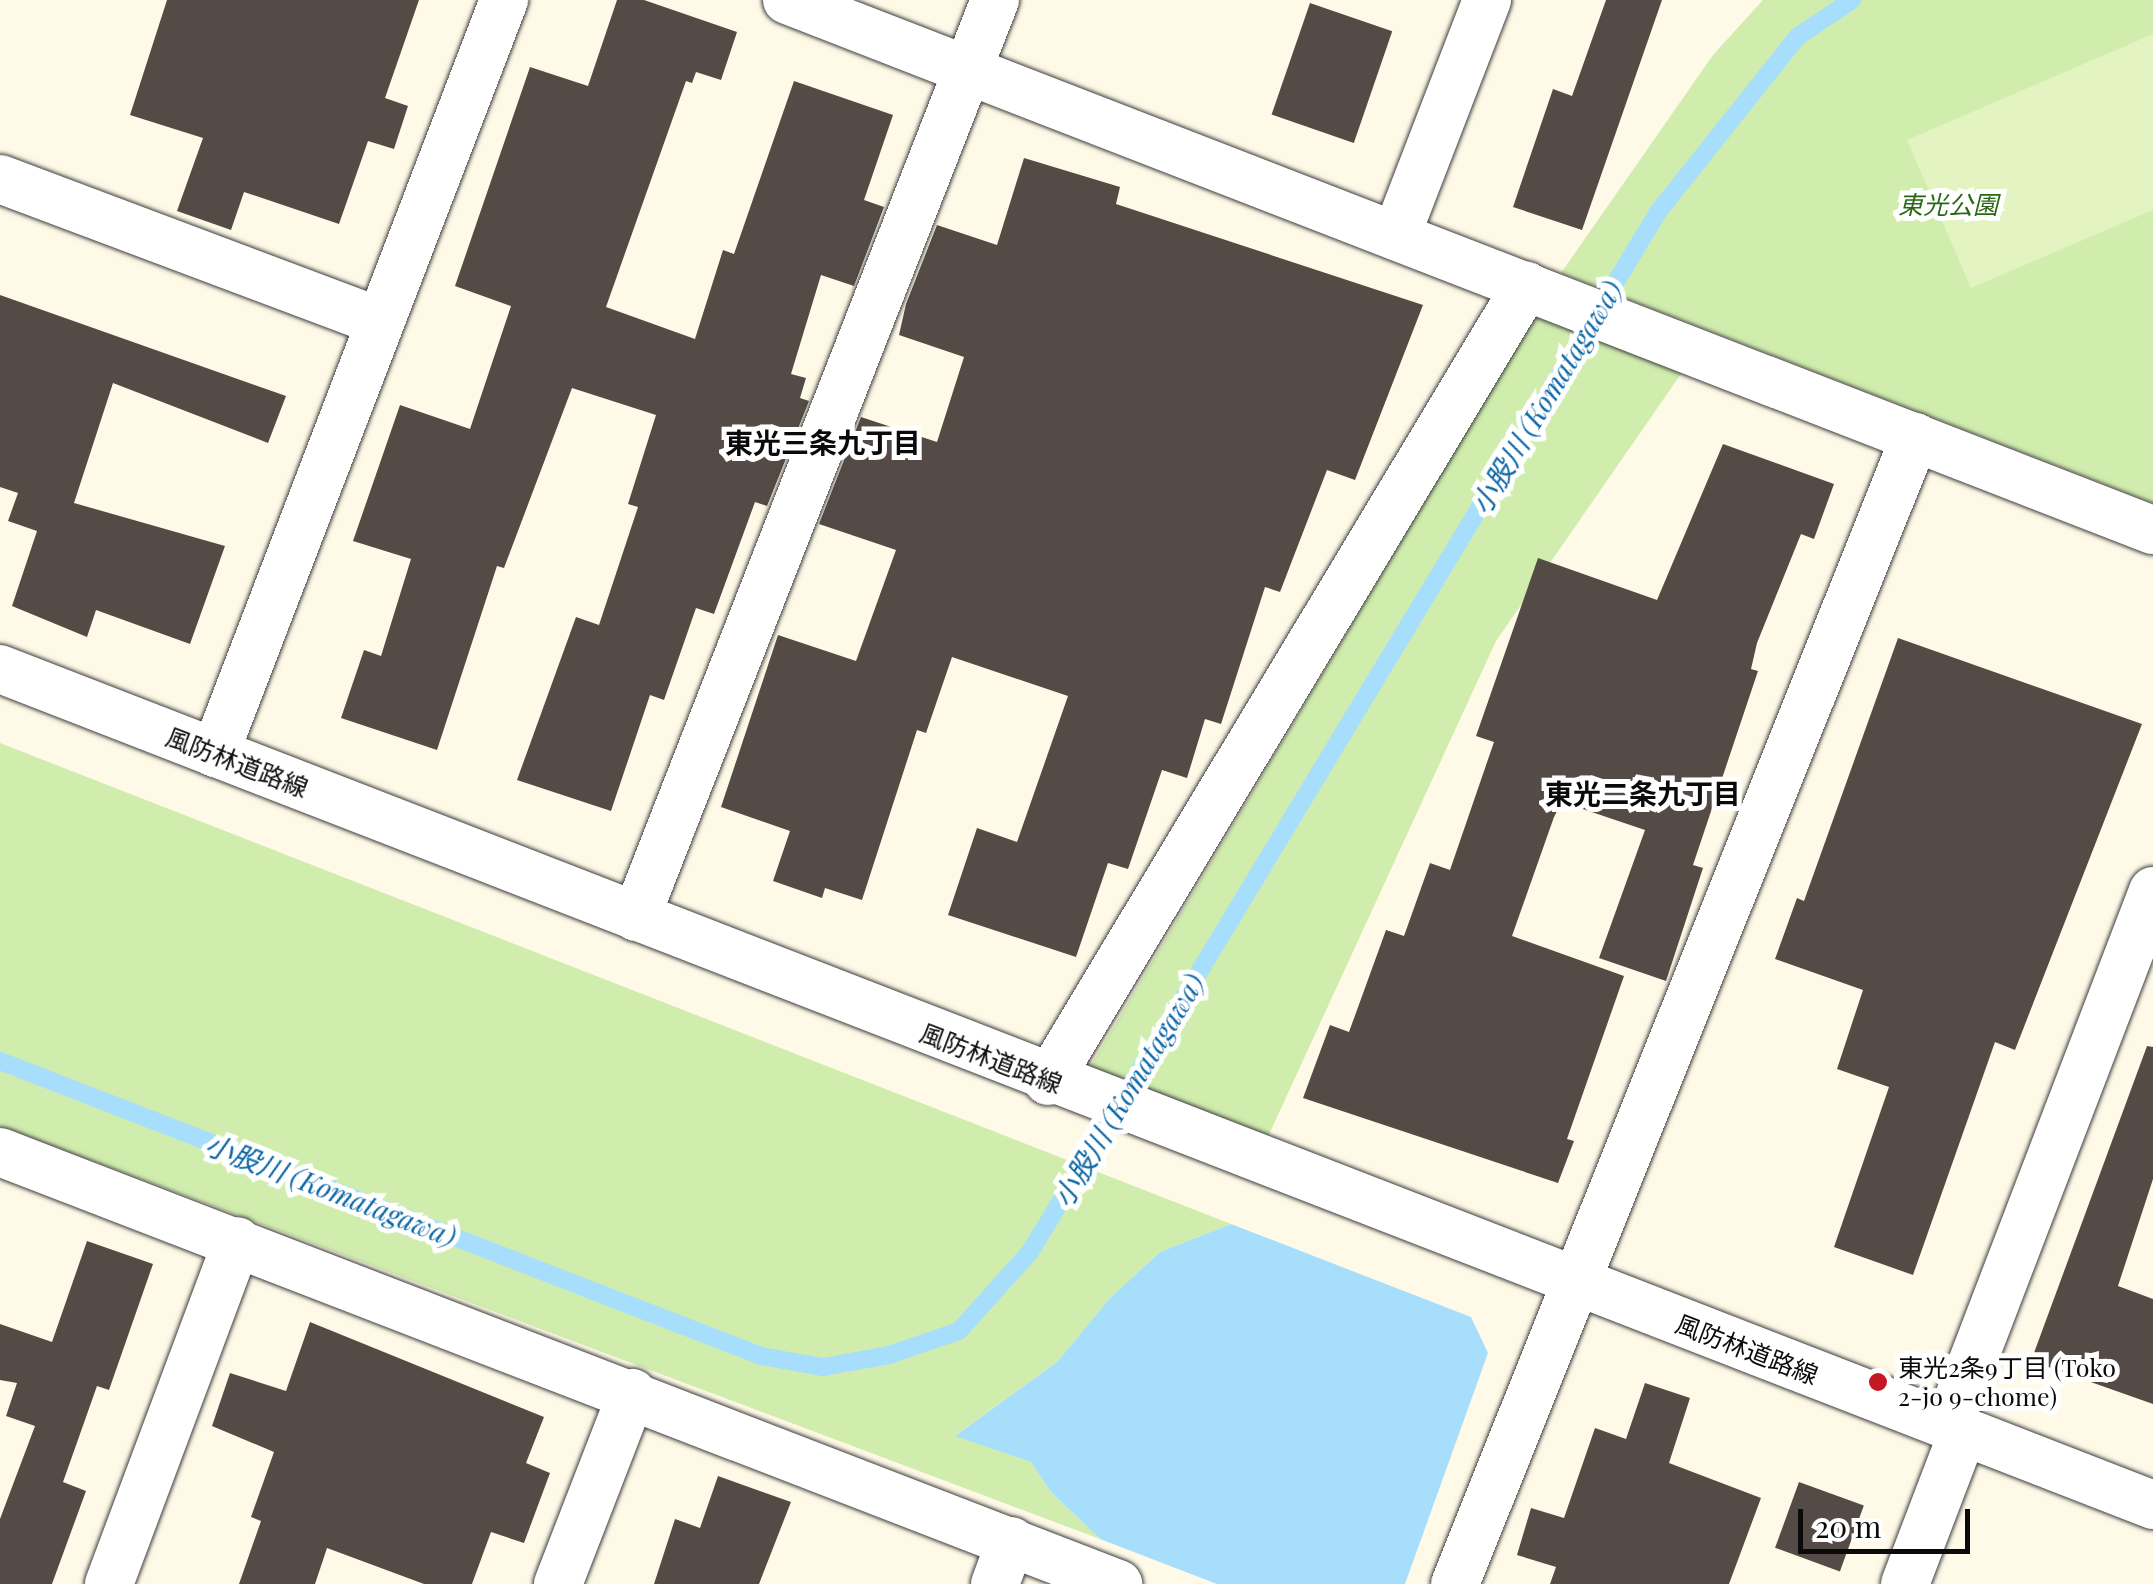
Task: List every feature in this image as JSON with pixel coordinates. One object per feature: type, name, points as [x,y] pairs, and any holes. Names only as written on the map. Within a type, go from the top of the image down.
[{"type":"street","points":[[215,753],[377,320],[504,0]]},
{"type":"street","points":[[787,0],[2153,530]]},
{"type":"street","points":[[636,917],[995,0]]},
{"type":"street","points":[[1396,236],[1487,0]]},
{"type":"street","points":[[0,179],[377,320]]},
{"type":"street","points":[[1048,1081],[1542,293]]},
{"type":"street","points":[[1454,1584],[1578,1284],[1915,437]]},
{"type":"street","name":"風防林道路線","points":[[0,669],[1048,1081],[2153,1505]]},
{"type":"street","points":[[1904,1584],[1956,1429],[2153,891]]},
{"type":"street","points":[[0,1152],[632,1394],[1003,1562],[1118,1584]]},
{"type":"street","points":[[109,1584],[237,1241]]},
{"type":"street","points":[[558,1584],[632,1394]]},
{"type":"green space","name":"東光公園","points":[[1763,0],[2153,0],[2153,503],[1561,273],[1713,55]]},
{"type":"green space","points":[[2153,34],[2153,210],[1971,288],[1907,140]]},
{"type":"green space","points":[[1537,312],[1683,371],[1496,641],[1265,1143],[1085,1075]]},
{"type":"green space","points":[[0,743],[1231,1224],[1160,1252],[1110,1298],[1057,1362],[956,1435],[1031,1462],[1050,1491],[1100,1539],[0,1126]]},
{"type":"water","points":[[1231,1224],[1471,1317],[1488,1353],[1405,1584],[1217,1584],[1100,1539],[1050,1491],[1031,1462],[955,1436],[1057,1362],[1110,1298],[1160,1252]]},
{"type":"building","points":[[167,0],[419,0],[385,98],[408,106],[394,149],[368,141],[339,224],[244,192],[231,230],[177,211],[203,138],[130,115]]},
{"type":"building","points":[[617,0],[644,0],[737,32],[721,80],[696,72],[692,83],[686,81],[606,307],[695,339],[723,250],[734,254],[794,81],[893,115],[864,200],[884,207],[854,286],[821,275],[791,374],[806,378],[800,398],[809,401],[767,506],[755,502],[714,614],[696,608],[664,700],[650,695],[611,811],[517,780],[576,617],[599,625],[638,507],[628,504],[656,415],[572,388],[504,568],[497,566],[437,750],[341,718],[364,650],[381,656],[411,559],[353,541],[400,405],[470,429],[511,306],[455,286],[530,67],[588,86]]},
{"type":"building","points":[[1606,0],[1662,0],[1582,230],[1513,207],[1553,89],[1572,96]]},
{"type":"building","points":[[1310,3],[1392,31],[1354,143],[1272,115]]},
{"type":"building","points":[[1024,158],[1120,187],[1116,204],[1423,305],[1355,480],[1327,470],[1280,592],[1265,587],[1221,724],[1205,719],[1187,778],[1162,770],[1128,869],[1108,863],[1076,957],[948,915],[977,828],[1017,842],[1068,696],[952,657],[926,733],[917,730],[862,900],[825,888],[822,898],[773,881],[790,831],[721,807],[778,635],[856,661],[896,550],[819,524],[861,417],[937,442],[964,357],[899,335],[906,304],[937,225],[997,245]]},
{"type":"building","points":[[0,295],[286,396],[268,443],[113,383],[74,503],[225,546],[190,644],[96,610],[87,637],[12,606],[37,531],[8,521],[18,493],[0,487]]},
{"type":"building","points":[[1723,444],[1834,484],[1814,539],[1801,534],[1757,643],[1751,669],[1758,671],[1693,865],[1703,868],[1666,981],[1599,958],[1645,830],[1562,802],[1554,817],[1512,936],[1624,976],[1567,1139],[1574,1141],[1558,1183],[1303,1098],[1330,1025],[1349,1032],[1386,930],[1404,936],[1430,863],[1450,870],[1494,742],[1476,736],[1538,558],[1657,600]]},
{"type":"building","points":[[1898,638],[2142,724],[2015,1050],[1995,1042],[1913,1275],[1834,1247],[1889,1087],[1837,1069],[1863,990],[1775,959],[1797,898],[1804,901]]},
{"type":"building","points":[[2147,1046],[2153,1047],[2153,1179],[2118,1286],[2153,1299],[2153,1404],[2031,1361]]},
{"type":"building","points":[[87,1241],[153,1264],[109,1390],[97,1386],[63,1482],[86,1491],[52,1584],[0,1584],[0,1519],[35,1426],[6,1416],[17,1383],[0,1380],[0,1324],[52,1342]]},
{"type":"building","points":[[310,1322],[544,1417],[526,1463],[550,1473],[524,1543],[491,1532],[472,1584],[424,1584],[327,1548],[315,1584],[239,1584],[261,1521],[251,1517],[274,1452],[212,1426],[230,1373],[286,1391]]},
{"type":"building","points":[[1645,1383],[1690,1398],[1669,1463],[1761,1498],[1729,1584],[1550,1584],[1556,1567],[1517,1555],[1531,1508],[1564,1518],[1595,1428],[1626,1439]]},
{"type":"building","points":[[718,1476],[791,1502],[759,1584],[654,1584],[675,1519],[700,1528]]},
{"type":"building","points":[[1799,1482],[1864,1506],[1840,1571],[1775,1548]]},
{"type":"waterway","name":"小股川 (Komatagawa)","points":[[0,1061],[761,1356],[823,1367],[889,1355],[959,1331],[1030,1252],[1658,212],[1797,37],[1852,0]]},
{"type":"place","name":"東光2条9丁目 (Toko 2-jo 9-chome)","points":[[1878,1382]]},
{"type":"district","name":"東光三条九丁目","points":[[823,442]]},
{"type":"district","name":"東光二条九丁目","points":[[1643,793]]}]
